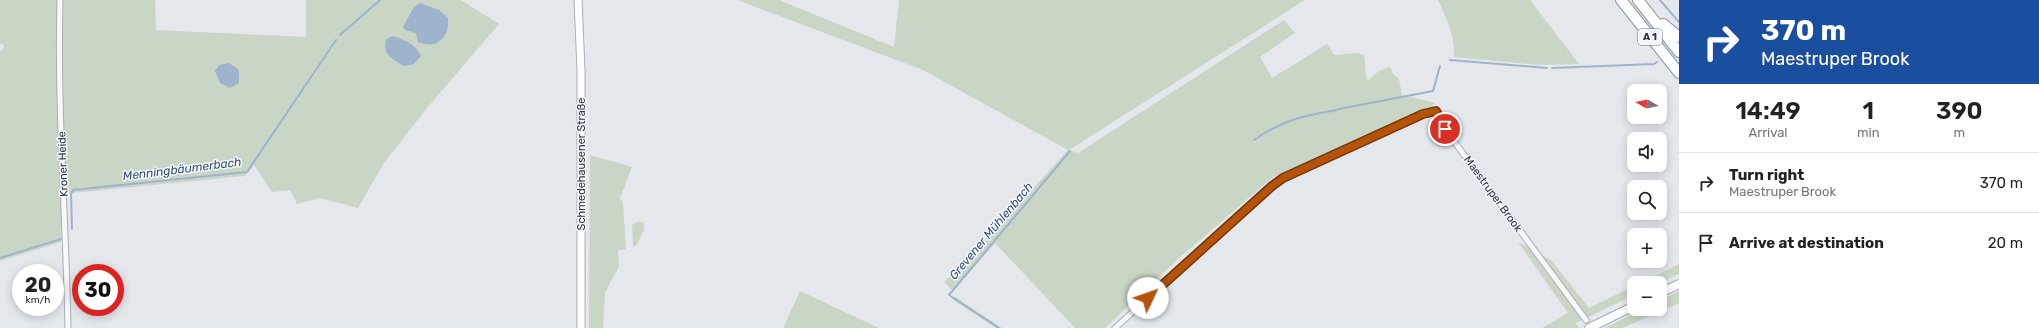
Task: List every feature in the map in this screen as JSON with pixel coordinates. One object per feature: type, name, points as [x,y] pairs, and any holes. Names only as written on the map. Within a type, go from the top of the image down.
[{"type":"highway","name":"A 1","points":[[1621,0],[1679,74]]},
{"type":"highway","name":"A 1","points":[[1639,0],[1679,52]]},
{"type":"highway","points":[[1639,0],[1670,31],[1679,37]]},
{"type":"main road","name":"Schmedehausener Straße","points":[[578,0],[581,86],[581,328]]},
{"type":"main road","points":[[1667,290],[1679,284]]},
{"type":"main road","points":[[1587,324],[1627,309]]},
{"type":"street","name":"Kroner Heide","points":[[60,0],[59,48],[67,244],[68,328]]},
{"type":"street","name":"Maestruper Brook","points":[[1115,328],[1272,186],[1283,178],[1423,114],[1436,111],[1450,136],[1587,324]]},
{"type":"green space","points":[[0,0],[155,0],[156,30],[306,37],[306,0],[461,0],[499,24],[427,108],[384,163],[358,208],[320,198],[297,204],[290,190],[272,192],[254,165],[245,176],[61,194],[61,242],[0,261],[0,51],[3,50],[4,45],[0,44]]},
{"type":"green space","points":[[737,0],[779,0],[894,47],[899,0],[1305,0],[1069,150],[1078,153],[1284,20],[1295,33],[1260,57],[1272,78],[1327,44],[1334,55],[1357,53],[1364,55],[1367,81],[1379,71],[1390,67],[1393,74],[1399,79],[1402,95],[1435,103],[1430,109],[1273,177],[1178,259],[1105,328],[1075,328],[995,243],[953,291],[944,282],[968,260],[1068,150],[923,70]]},
{"type":"green space","points":[[1438,0],[1530,0],[1579,64],[1540,65],[1454,57],[1452,35]]},
{"type":"green space","points":[[590,155],[632,167],[620,198],[623,203],[626,249],[618,250],[619,266],[605,293],[603,328],[589,328]]},
{"type":"green space","points":[[638,221],[644,223],[644,230],[636,246],[633,246],[632,225]]},
{"type":"green space","points":[[1518,242],[1551,260],[1589,308],[1627,289],[1627,298],[1576,323],[1579,328],[1542,328],[1568,313]]},
{"type":"green space","points":[[1679,264],[1679,274],[1667,280],[1667,276],[1655,276]]},
{"type":"green space","points":[[800,291],[879,328],[783,328]]},
{"type":"green space","points":[[1679,291],[1679,303],[1667,308],[1667,297]]},
{"type":"green space","points":[[955,297],[1002,328],[996,328],[952,299]]},
{"type":"green space","points":[[1629,316],[1650,316],[1623,328],[1605,328]]},
{"type":"water","points":[[420,3],[439,10],[448,18],[447,31],[436,43],[425,44],[418,42],[416,33],[405,30],[403,27],[414,7]]},
{"type":"water","points":[[393,36],[410,43],[419,52],[421,56],[414,64],[404,66],[389,56],[385,49],[386,39]]},
{"type":"water","points":[[229,63],[239,70],[239,83],[230,88],[220,83],[215,71],[219,65]]},
{"type":"waterway","name":"Menningbäumerbach","points":[[340,35],[380,0]]},
{"type":"waterway","points":[[1660,0],[1679,22]]},
{"type":"waterway","name":"Menningbäumerbach","points":[[72,229],[71,194],[73,190],[247,172],[336,40]]},
{"type":"waterway","points":[[1450,60],[1547,68]]},
{"type":"waterway","points":[[1552,68],[1654,64],[1657,62]]},
{"type":"waterway","points":[[1339,109],[1433,91],[1440,66]]},
{"type":"waterway","points":[[1254,140],[1284,123],[1313,114],[1337,110]]},
{"type":"waterway","name":"Grevener Mühlenbach","points":[[999,328],[949,295],[1070,151]]},
{"type":"waterway","name":"Menningbäumerbach","points":[[0,258],[61,239]]},
{"type":"route","points":[[1148,298],[1272,186],[1283,178],[1423,114],[1436,111],[1445,129]]}]
